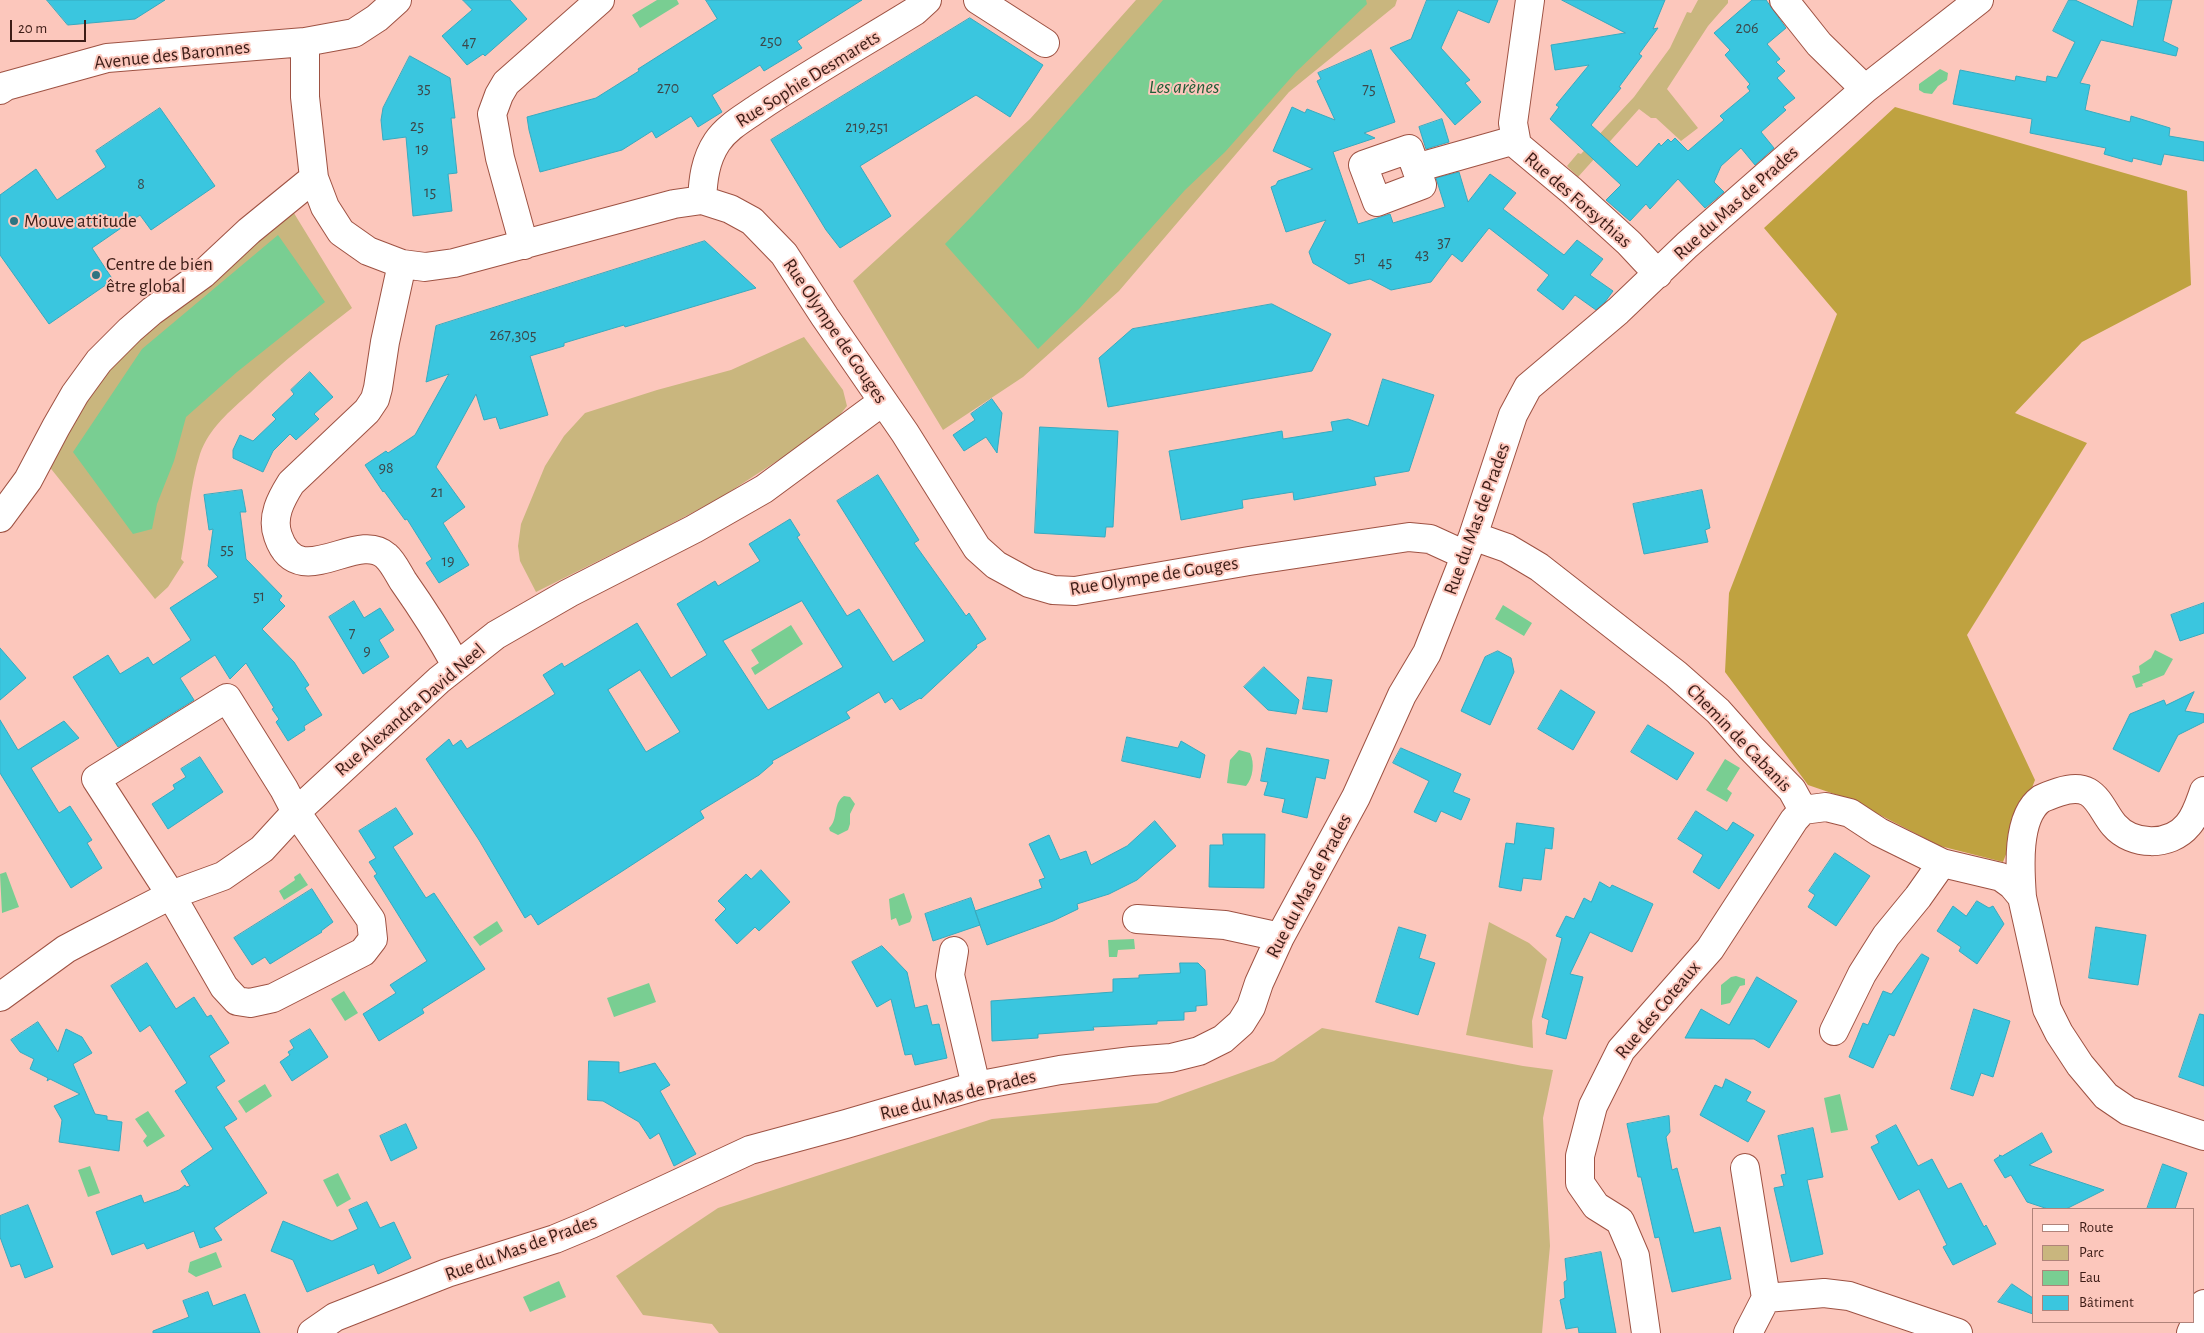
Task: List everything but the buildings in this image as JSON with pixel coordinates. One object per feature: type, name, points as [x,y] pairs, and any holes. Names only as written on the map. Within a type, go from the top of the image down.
[{"type":"street","name":"Avenue des Baronnes","points":[[0,90],[6,86],[107,58],[305,42],[354,32],[377,18],[396,0]]},
{"type":"street","points":[[524,245],[500,158],[492,114],[506,83],[600,0]]},
{"type":"street","name":"Rue Sophie Desmarets","points":[[702,200],[704,175],[710,156],[726,130],[773,98],[915,11],[926,0]]},
{"type":"street","points":[[978,0],[1045,43]]},
{"type":"street","name":"Rue des Forsythias","points":[[1530,0],[1513,123],[1515,140],[1520,149],[1572,191],[1629,243],[1658,274]]},
{"type":"street","points":[[1784,0],[1819,44],[1865,89]]},
{"type":"street","name":"Rue du Mas de Prades","points":[[312,1333],[335,1317],[447,1273],[555,1239],[750,1150],[976,1086],[1060,1070],[1132,1060],[1171,1058],[1213,1045],[1241,1023],[1251,1006],[1259,983],[1280,938],[1356,797],[1402,695],[1427,653],[1469,546],[1513,415],[1528,386],[1618,312],[1687,245],[1865,89],[1979,0]]},
{"type":"street","name":"Rue Olympe de Gouges","points":[[305,42],[305,97],[314,178],[325,207],[341,232],[368,251],[402,264],[425,267],[454,263],[649,210],[702,200],[730,209],[752,221],[784,254],[882,402],[905,433],[977,548],[996,565],[1029,584],[1042,588],[1075,591],[1250,561],[1410,537],[1469,546]]},
{"type":"street","points":[[1416,168],[1515,140]]},
{"type":"street","points":[[0,518],[28,480],[75,394],[99,362],[130,330],[203,274],[249,231],[314,178]]},
{"type":"street","points":[[402,264],[375,399],[367,411],[291,483],[282,496],[276,512],[275,529],[280,543],[287,552],[304,561],[326,560],[357,550],[373,550],[386,556],[432,623],[456,665]]},
{"type":"street","name":"Rue Alexandra David Neel","points":[[0,998],[66,949],[171,896],[223,876],[262,849],[296,812],[456,665],[496,635],[569,593],[694,529],[764,489],[882,402]]},
{"type":"street","name":"Chemin de Cabanis","points":[[1469,546],[1507,548],[1539,567],[1676,674],[1718,711],[1792,790],[1803,810],[1826,807],[1850,813],[1879,832],[1942,863],[2001,877],[2022,896]]},
{"type":"street","points":[[227,698],[296,812],[371,920],[373,939],[363,952],[273,998],[250,1003],[237,1001],[224,987],[171,896],[96,779],[227,698]]},
{"type":"street","points":[[2204,791],[2188,825],[2178,834],[2168,839],[2152,842],[2138,840],[2114,826],[2096,798],[2082,789],[2067,789],[2042,798],[2028,819],[2022,836],[2020,863],[2022,896],[2047,1009],[2059,1033],[2080,1065],[2106,1096],[2128,1111],[2204,1136]]},
{"type":"street","name":"Rue des Coteaux","points":[[1646,1333],[1635,1256],[1620,1221],[1596,1206],[1580,1183],[1580,1156],[1593,1106],[1621,1050],[1710,949],[1794,820],[1803,810]]},
{"type":"street","points":[[1834,1031],[1862,974],[1881,943],[1918,897],[1942,863]]},
{"type":"street","points":[[1137,919],[1225,925],[1260,931],[1280,938]]},
{"type":"street","points":[[954,951],[950,975],[976,1086]]},
{"type":"street","points":[[1745,1168],[1766,1298],[1748,1333]]},
{"type":"street","points":[[1766,1298],[1824,1294],[1850,1296],[1958,1333]]},
{"type":"street","points":[[2191,1333],[2204,1304]]},
{"type":"green space","name":"Les arènes","points":[[1136,0],[1397,0],[1395,6],[1289,92],[1119,291],[1023,377],[943,430],[853,281],[1030,119]]},
{"type":"green space","points":[[1698,0],[1728,0],[1728,3],[1708,26],[1667,89],[1698,128],[1681,141],[1656,118],[1651,118],[1639,109],[1578,177],[1567,166],[1578,153],[1581,154],[1634,97],[1670,48],[1687,12],[1691,13]]},
{"type":"green space","points":[[289,205],[352,308],[275,370],[228,413],[209,436],[200,454],[194,479],[181,559],[184,562],[168,587],[155,599],[48,465],[78,408],[117,356]]},
{"type":"green space","points":[[804,337],[843,390],[847,406],[831,426],[720,498],[536,592],[520,561],[518,546],[521,524],[545,466],[564,436],[585,413],[657,390],[731,370]]},
{"type":"green space","points":[[1489,922],[1529,943],[1547,959],[1532,1021],[1533,1048],[1466,1035]]},
{"type":"green space","points":[[1322,1028],[1553,1070],[1543,1118],[1550,1246],[1542,1333],[719,1333],[712,1324],[643,1315],[616,1276],[718,1208],[992,1119],[1157,1103],[1274,1061]]},
{"type":"shaded area","points":[[1895,107],[2187,191],[2191,285],[2082,342],[2015,413],[2087,443],[1967,635],[2035,780],[2003,862],[1940,846],[1849,799],[1808,785],[1725,672],[1729,593],[1837,314],[1764,228]]},
{"type":"water","points":[[657,0],[677,0],[679,4],[640,28],[632,15]]},
{"type":"water","name":"Les arènes","points":[[1163,0],[1366,0],[1367,4],[1296,72],[1225,152],[1185,190],[1079,309],[1038,349],[945,244],[1029,154]]},
{"type":"water","points":[[1940,69],[1948,73],[1947,80],[1938,86],[1932,94],[1919,90],[1919,84]]},
{"type":"water","points":[[278,235],[325,302],[237,372],[186,417],[174,461],[157,504],[152,529],[133,534],[73,452],[142,349]]},
{"type":"water","points":[[1503,605],[1532,623],[1524,636],[1495,619]]},
{"type":"water","points":[[791,625],[803,644],[755,675],[751,668],[759,663],[751,650]]},
{"type":"water","points":[[2155,650],[2173,659],[2164,675],[2136,688],[2132,676],[2140,673],[2139,666],[2151,658]]},
{"type":"water","points":[[1239,750],[1250,753],[1253,766],[1252,775],[1246,786],[1227,783],[1230,760]]},
{"type":"water","points":[[1725,759],[1740,768],[1727,789],[1732,793],[1727,802],[1706,790]]},
{"type":"water","points":[[844,796],[850,797],[855,804],[850,814],[848,830],[838,835],[830,831],[829,828],[834,820],[838,803]]},
{"type":"water","points":[[6,872],[19,907],[2,913],[0,874]]},
{"type":"water","points":[[300,873],[308,885],[284,900],[279,891],[295,880],[294,877]]},
{"type":"water","points":[[904,893],[912,917],[910,922],[899,926],[896,918],[891,920],[889,899]]},
{"type":"water","points":[[497,921],[503,931],[480,946],[473,937]]},
{"type":"water","points":[[1134,939],[1135,949],[1118,950],[1117,957],[1109,957],[1108,940]]},
{"type":"water","points":[[1736,976],[1745,979],[1745,985],[1740,986],[1730,1003],[1721,1005],[1721,985],[1731,977]]},
{"type":"water","points":[[649,983],[656,1002],[614,1017],[607,998]]},
{"type":"water","points":[[344,991],[358,1013],[345,1021],[331,999]]},
{"type":"water","points":[[265,1084],[272,1096],[246,1113],[238,1101]]},
{"type":"water","points":[[1840,1094],[1848,1130],[1831,1133],[1824,1098]]},
{"type":"water","points":[[148,1111],[165,1136],[147,1147],[143,1141],[147,1136],[135,1119]]},
{"type":"water","points":[[90,1166],[100,1193],[88,1197],[78,1170]]},
{"type":"water","points":[[338,1173],[351,1199],[337,1207],[323,1180]]},
{"type":"water","points":[[216,1252],[222,1267],[196,1277],[188,1272],[190,1262]]},
{"type":"water","points":[[559,1281],[566,1297],[530,1312],[523,1297]]},
{"type":"place","name":"Mouve attitude","points":[[14,221]]},
{"type":"place","name":"Centre de bien être global","points":[[96,275]]}]
